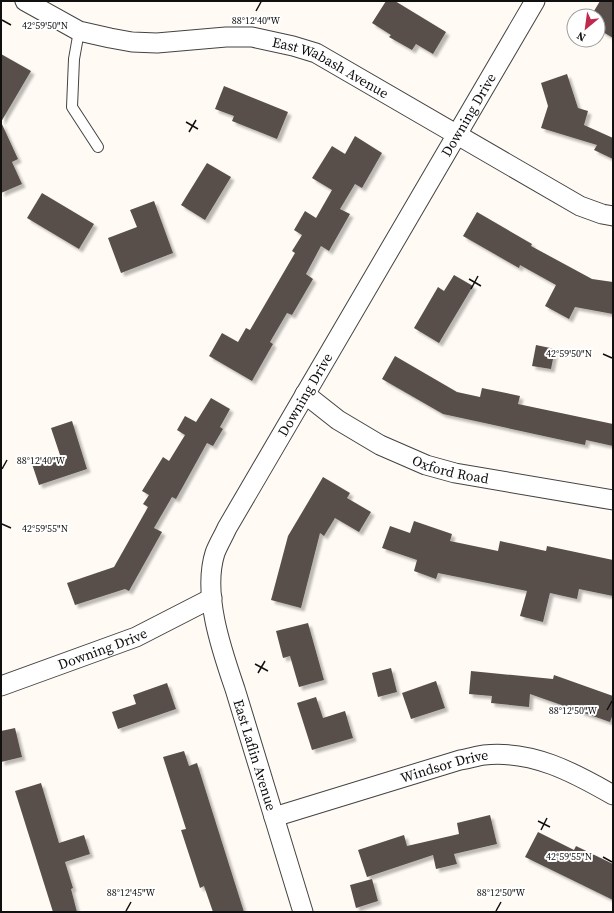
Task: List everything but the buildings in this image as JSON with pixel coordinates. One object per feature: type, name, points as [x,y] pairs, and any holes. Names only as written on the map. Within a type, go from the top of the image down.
[{"type":"street","name":"East Wabash Avenue","points":[[25,1],[79,31],[132,42],[157,43],[226,37],[252,37],[293,46],[316,54],[580,206],[602,214],[613,216]]},
{"type":"street","name":"Downing Drive","points":[[1,686],[136,637],[212,598],[212,572],[215,554],[227,528],[535,1]]},
{"type":"street","name":"Oxford Road","points":[[305,394],[338,420],[380,445],[426,465],[455,473],[613,500]]},
{"type":"street","name":"East Laflin Avenue","points":[[212,598],[215,622],[223,653],[303,912]]},
{"type":"street","name":"Windsor Drive","points":[[274,817],[460,760],[491,755],[517,756],[545,761],[613,795]]},
{"type":"lane","points":[[79,31],[74,59],[72,107],[98,147]]}]
